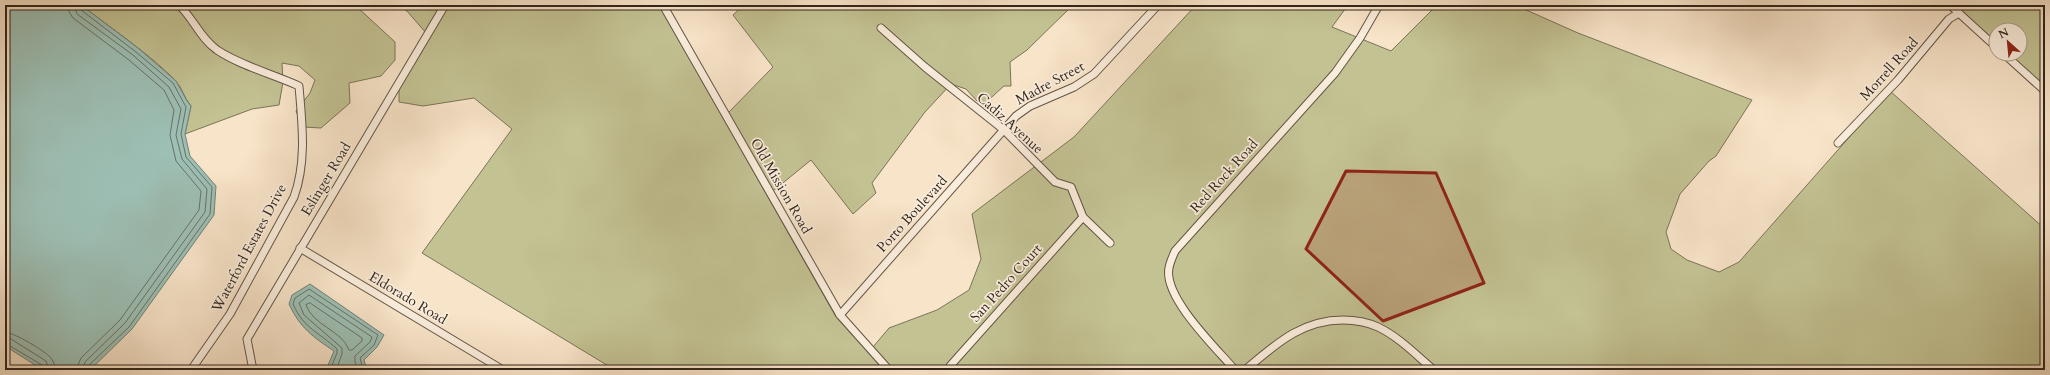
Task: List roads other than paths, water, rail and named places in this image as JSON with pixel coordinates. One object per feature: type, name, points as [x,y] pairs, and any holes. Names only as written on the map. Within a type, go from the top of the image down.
[{"type":"street","name":"Waterford Estates Drive","points":[[179,5],[201,34],[217,50],[247,65],[299,86],[303,137],[301,178],[294,197],[230,314],[191,370]]},
{"type":"street","name":"Eslinger Road","points":[[253,370],[247,339],[445,5]]},
{"type":"street","name":"Old Mission Road","points":[[663,5],[840,315],[889,370]]},
{"type":"street","name":"Madre Street","points":[[1004,130],[1016,116],[1030,106],[1074,86],[1094,74],[1158,5]]},
{"type":"street","name":"Red Rock Road","points":[[1235,370],[1176,299],[1171,289],[1168,269],[1175,250],[1335,73],[1360,38],[1379,5]]},
{"type":"street","points":[[1950,5],[1988,40]]},
{"type":"street","name":"Morrell Road","points":[[1838,143],[1898,80],[1949,19],[1959,13]]},
{"type":"street","name":"Cadiz Avenue","points":[[880,28],[925,67],[1004,130],[1055,182],[1070,187],[1082,217],[1110,243]]},
{"type":"street","points":[[2013,62],[2045,91]]},
{"type":"street","name":"Porto Boulevard","points":[[840,315],[1004,130]]},
{"type":"street","name":"San Pedro Court","points":[[950,366],[1082,217]]},
{"type":"street","name":"Eldorado Road","points":[[300,248],[503,370]]},
{"type":"street","points":[[1245,370],[1280,340],[1294,331],[1316,323],[1334,320],[1357,320],[1378,327],[1401,342],[1434,370]]},
{"type":"water","points":[[5,5],[81,5],[138,48],[176,81],[191,106],[185,134],[190,156],[216,186],[214,215],[132,329],[90,370],[43,370],[5,346]]},
{"type":"water","points":[[310,284],[384,335],[377,347],[364,360],[367,370],[326,370],[334,351],[303,326],[289,304],[292,295]]}]
